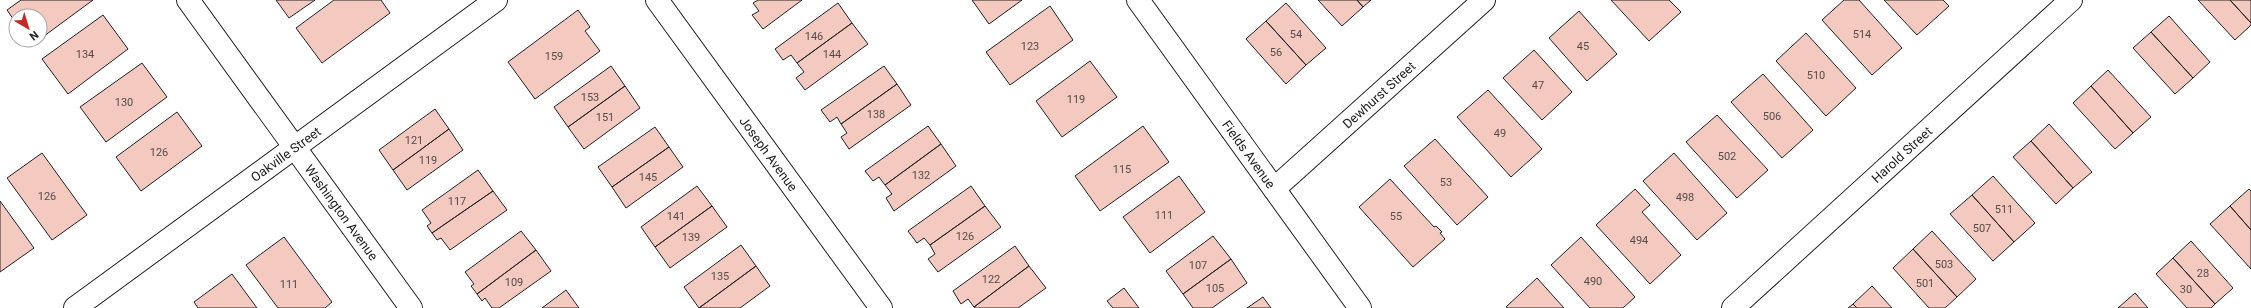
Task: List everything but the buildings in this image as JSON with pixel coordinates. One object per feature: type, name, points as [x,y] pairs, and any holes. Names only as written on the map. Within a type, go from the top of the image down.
[{"type":"street","name":"Washington Avenue","points":[[188,0],[411,308]]},
{"type":"street","name":"Oakville Street","points":[[75,308],[496,0]]},
{"type":"street","name":"Joseph Avenue","points":[[657,0],[881,308]]},
{"type":"street","name":"Fields Avenue","points":[[1138,0],[1360,308]]},
{"type":"street","name":"Dewhurst Street","points":[[1274,189],[1484,0]]},
{"type":"street","name":"Harold Street","points":[[1733,308],[2071,0]]}]
